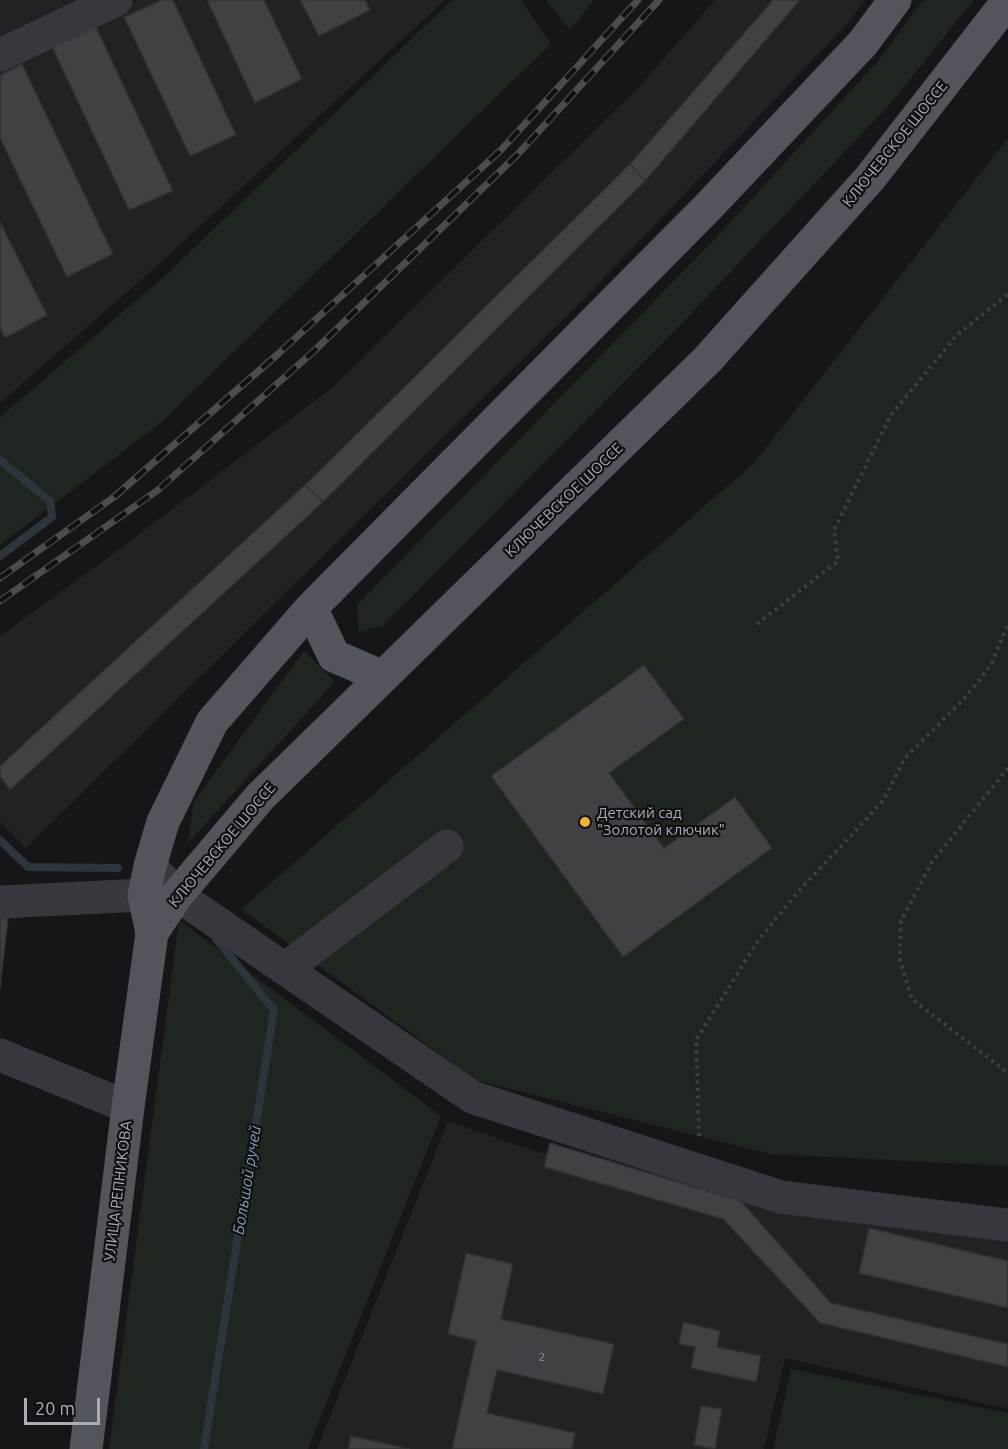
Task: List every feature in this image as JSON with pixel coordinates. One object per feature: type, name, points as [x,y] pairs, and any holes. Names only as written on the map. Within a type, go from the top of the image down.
[{"type":"main road","name":"КЛЮЧЕВСКОЕ ШОССЕ","points":[[152,933],[147,881],[163,822],[212,722],[311,608],[707,208],[863,43],[896,0]]},
{"type":"main road","name":"КЛЮЧЕВСКОЕ ШОССЕ","points":[[152,933],[177,894],[260,797],[708,359],[870,178],[1008,2]]},
{"type":"main road","points":[[311,608],[334,656],[383,677]]},
{"type":"main road","name":"УЛИЦА РЕПНИКОВА","points":[[86,1449],[152,933]]},
{"type":"lane","points":[[0,55],[116,0]]},
{"type":"lane","points":[[285,969],[447,846]]},
{"type":"lane","points":[[0,902],[147,881],[177,894],[472,1097],[781,1197],[1008,1225]]},
{"type":"lane","points":[[0,1055],[128,1107]]},
{"type":"path","points":[[757,624],[838,561],[834,530],[891,415],[957,335],[1008,294]]},
{"type":"path","points":[[699,1136],[696,1040],[702,1030],[759,939],[798,892],[883,801],[905,758],[963,700],[991,664],[1008,624]]},
{"type":"path","points":[[1008,768],[932,862],[901,921],[900,960],[912,999],[1008,1073]]},
{"type":"shaded area","points":[[0,0],[94,0],[0,43]]},
{"type":"shaded area","points":[[137,0],[445,0],[157,266],[0,403],[0,65]]},
{"type":"shaded area","points":[[452,0],[521,0],[551,44],[162,422],[0,545],[0,417],[166,275]]},
{"type":"shaded area","points":[[546,0],[594,0],[570,30]]},
{"type":"shaded area","points":[[715,0],[865,0],[848,23],[582,301],[26,848],[0,822],[0,636],[109,557],[333,387],[639,87]]},
{"type":"shaded area","points":[[923,0],[974,0],[890,104],[686,319],[383,626],[359,632],[357,605],[711,243],[878,61]]},
{"type":"shaded area","points":[[1008,138],[1008,1166],[770,1154],[475,1080],[241,909],[754,463]]},
{"type":"shaded area","points":[[304,651],[335,682],[188,843],[194,801]]},
{"type":"shaded area","points":[[179,920],[441,1116],[308,1449],[109,1449]]},
{"type":"shaded area","points":[[448,1121],[534,1151],[845,1218],[1008,1238],[1008,1409],[785,1358],[764,1449],[317,1449]]},
{"type":"shaded area","points":[[791,1369],[1008,1413],[1008,1449],[773,1449]]},
{"type":"building","points":[[162,0],[173,0],[236,135],[190,156],[124,17]]},
{"type":"building","points":[[207,0],[264,0],[302,79],[255,103]]},
{"type":"building","points":[[300,0],[365,0],[370,10],[319,36]]},
{"type":"building","points":[[773,0],[800,0],[645,181],[630,164]]},
{"type":"building","points":[[96,27],[173,191],[129,210],[52,47]]},
{"type":"building","points":[[22,64],[113,254],[67,277],[0,138],[0,75]]},
{"type":"building","points":[[630,164],[645,181],[323,502],[305,485]]},
{"type":"building","points":[[0,222],[47,315],[5,338],[0,327]]},
{"type":"building","points":[[305,485],[323,502],[10,790],[0,776],[0,766]]},
{"type":"building","name":"Детский сад \"Золотой ключик\"","points":[[644,665],[684,719],[609,773],[664,848],[735,797],[772,848],[623,957],[491,776]]},
{"type":"building","points":[[0,918],[8,919],[0,988]]},
{"type":"building","points":[[550,1143],[741,1201],[831,1303],[1008,1344],[1008,1367],[820,1323],[723,1219],[544,1167]]},
{"type":"building","points":[[869,1228],[1008,1261],[1008,1308],[859,1273]]},
{"type":"building","points":[[466,1253],[513,1264],[501,1319],[614,1344],[603,1394],[497,1370],[487,1413],[575,1433],[572,1449],[452,1449],[476,1341],[448,1334]]},
{"type":"building","points":[[683,1322],[720,1331],[717,1347],[761,1356],[756,1382],[691,1368],[695,1347],[679,1344]]},
{"type":"building","points":[[701,1406],[722,1409],[715,1449],[694,1445]]},
{"type":"building","points":[[351,1436],[410,1449],[348,1449]]},
{"type":"waterway","name":"Большой ручей","points":[[0,460],[50,501],[52,517],[0,556]]},
{"type":"waterway","name":"Большой ручей","points":[[0,840],[28,867],[118,868]]},
{"type":"waterway","name":"Большой ручей","points":[[204,1449],[274,1010],[216,939]]},
{"type":"railway","points":[[0,578],[114,497],[278,354],[501,150],[638,0]]},
{"type":"railway","points":[[0,601],[158,490],[314,351],[518,154],[659,0]]},
{"type":"place","name":"Детский сад \"Золотой ключик\"","points":[[585,822]]}]
